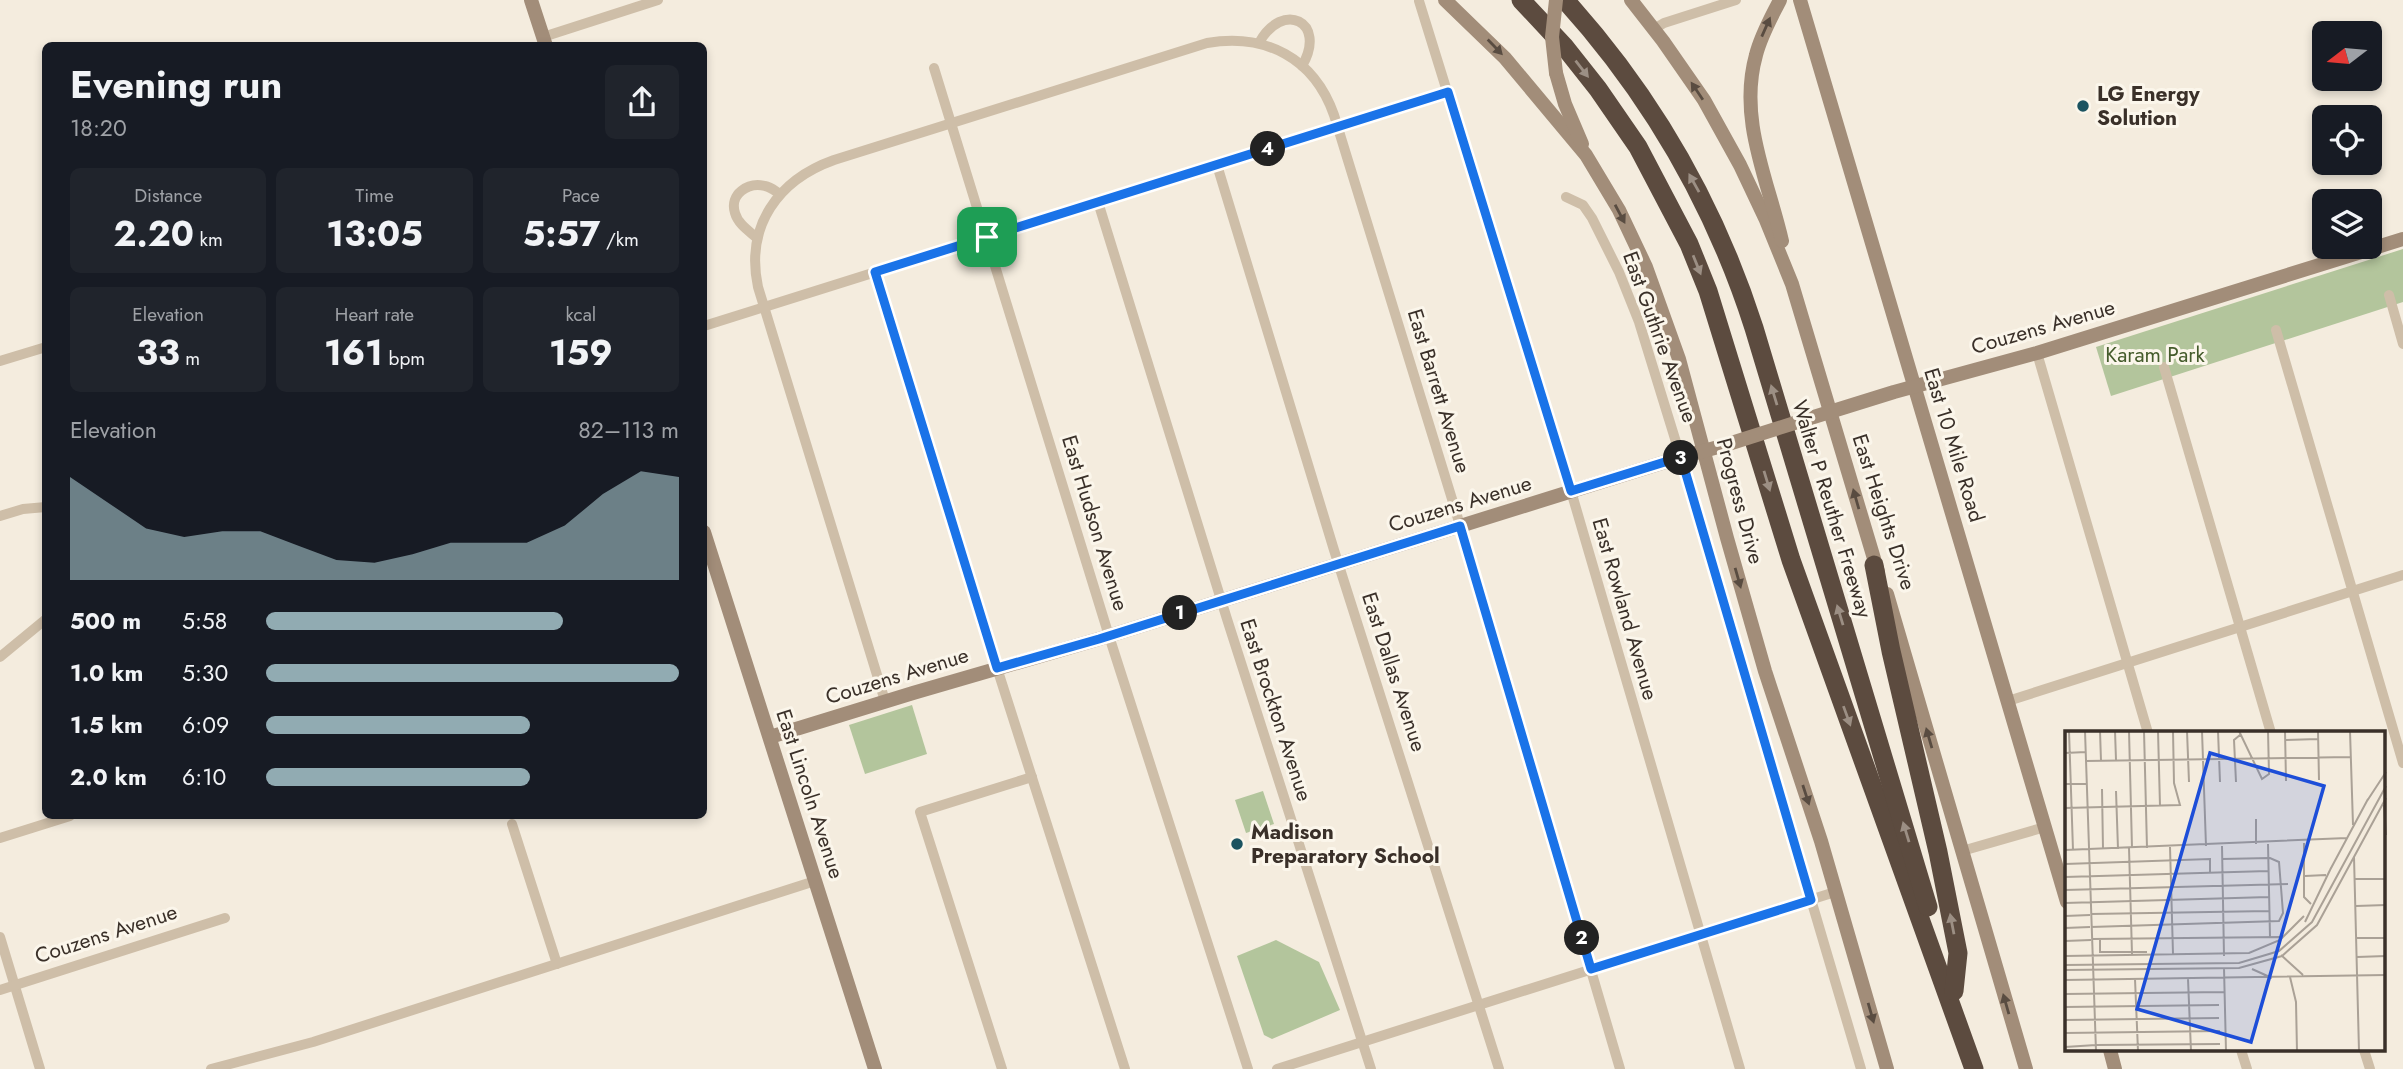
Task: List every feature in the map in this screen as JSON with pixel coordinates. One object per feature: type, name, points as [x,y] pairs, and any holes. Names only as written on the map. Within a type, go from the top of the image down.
[{"type":"highway","points":[[1521,0],[1564,46],[1625,128],[1665,195],[1689,244],[1708,291],[1791,560],[1975,1069]]},
{"type":"highway","name":"Walter P Reuther Freeway","points":[[1565,0],[1609,52],[1655,115],[1699,192],[1732,265],[1754,328],[1954,991],[1975,1069]]},
{"type":"highway","points":[[1874,565],[1958,953],[1954,991]]},
{"type":"main road","points":[[531,0],[544,41]]},
{"type":"main road","name":"Progress Drive","points":[[1446,0],[1506,58],[1587,155],[1619,211],[1646,267],[1676,349],[1762,658],[1888,1069]]},
{"type":"main road","points":[[1556,0],[1552,37],[1556,74],[1565,104],[1587,155]]},
{"type":"main road","name":"East Heights Drive","points":[[1631,0],[1704,100],[1726,138],[1766,220],[1792,284],[1874,565],[1891,604],[2026,1069]]},
{"type":"main road","points":[[1780,0],[1756,54],[1750,86],[1750,119],[1792,284]]},
{"type":"main road","name":"East 10 Mile Road","points":[[1800,0],[2065,895]]},
{"type":"main road","name":"Couzens Avenue","points":[[770,737],[1109,636],[1703,450],[1915,386],[2037,353],[2403,239]]},
{"type":"main road","name":"East Lincoln Avenue","points":[[707,541],[876,1069]]},
{"type":"main road","points":[[2111,1052],[2115,1069]]},
{"type":"street","points":[[544,41],[657,0]]},
{"type":"street","points":[[1654,29],[1664,23],[1736,0]]},
{"type":"street","name":"East Rowland Avenue","points":[[1419,1],[1571,491],[1740,1069]]},
{"type":"street","points":[[885,701],[755,270],[757,238],[767,212],[780,194],[797,178],[822,164],[1207,43],[1229,40],[1259,43],[1268,28],[1286,17],[1296,18],[1306,25],[1311,38],[1308,55],[1301,66]]},
{"type":"street","name":"East Barrett Avenue","points":[[1259,43],[1284,53],[1301,66],[1324,91],[1338,127],[1460,526],[1620,1069]]},
{"type":"street","name":"East Hudson Avenue","points":[[934,68],[1109,636],[1248,1069]]},
{"type":"street","points":[[707,325],[1448,92]]},
{"type":"street","name":"East Dallas Avenue","points":[[1217,165],[1339,564],[1499,1069]]},
{"type":"street","points":[[757,238],[734,213],[735,199],[744,188],[756,185],[766,186],[780,194]]},
{"type":"street","name":"East Guthrie Avenue","points":[[1566,197],[1583,205],[1587,210],[1619,271],[1639,323],[1861,1069]]},
{"type":"street","name":"East Brockton Avenue","points":[[1098,202],[1221,601],[1371,1069]]},
{"type":"street","points":[[875,272],[997,668],[1125,1069]]},
{"type":"street","points":[[2389,295],[2403,344]]},
{"type":"street","points":[[2276,330],[2403,763]]},
{"type":"street","points":[[0,361],[42,348]]},
{"type":"street","points":[[2037,353],[2147,731]]},
{"type":"street","points":[[2164,367],[2270,731]]},
{"type":"street","points":[[0,516],[23,509],[42,507]]},
{"type":"street","points":[[2008,701],[2403,575]]},
{"type":"street","points":[[0,657],[42,622]]},
{"type":"street","points":[[1002,1069],[920,813],[1032,777]]},
{"type":"street","points":[[0,838],[60,819]]},
{"type":"street","points":[[512,824],[557,964]]},
{"type":"street","points":[[1962,851],[2045,827]]},
{"type":"street","points":[[211,1069],[313,1042],[815,881]]},
{"type":"street","points":[[1277,1069],[1835,892]]},
{"type":"street","name":"Couzens Avenue","points":[[0,990],[225,918]]},
{"type":"street","points":[[0,937],[40,1069]]},
{"type":"street","points":[[2242,1052],[2247,1069]]},
{"type":"street","points":[[2365,1052],[2370,1069]]},
{"type":"green space","name":"Karam Park","points":[[2403,249],[2403,302],[2111,396],[2096,347],[2372,259],[2382,259],[2382,256]]},
{"type":"green space","points":[[912,705],[927,754],[865,774],[849,725]]},
{"type":"green space","points":[[1263,791],[1274,824],[1246,833],[1235,800]]},
{"type":"green space","points":[[1276,940],[1319,962],[1340,1010],[1272,1039],[1264,1035],[1237,956]]},
{"type":"place","name":"LG Energy Solution","points":[[2083,106]]},
{"type":"place","name":"Madison Preparatory School","points":[[1237,844]]},
{"type":"route","points":[[1448,92],[1571,491],[1681,457],[1811,900],[1591,969],[1460,526],[1099,639],[997,668],[875,272],[987,237],[1448,92]]}]
